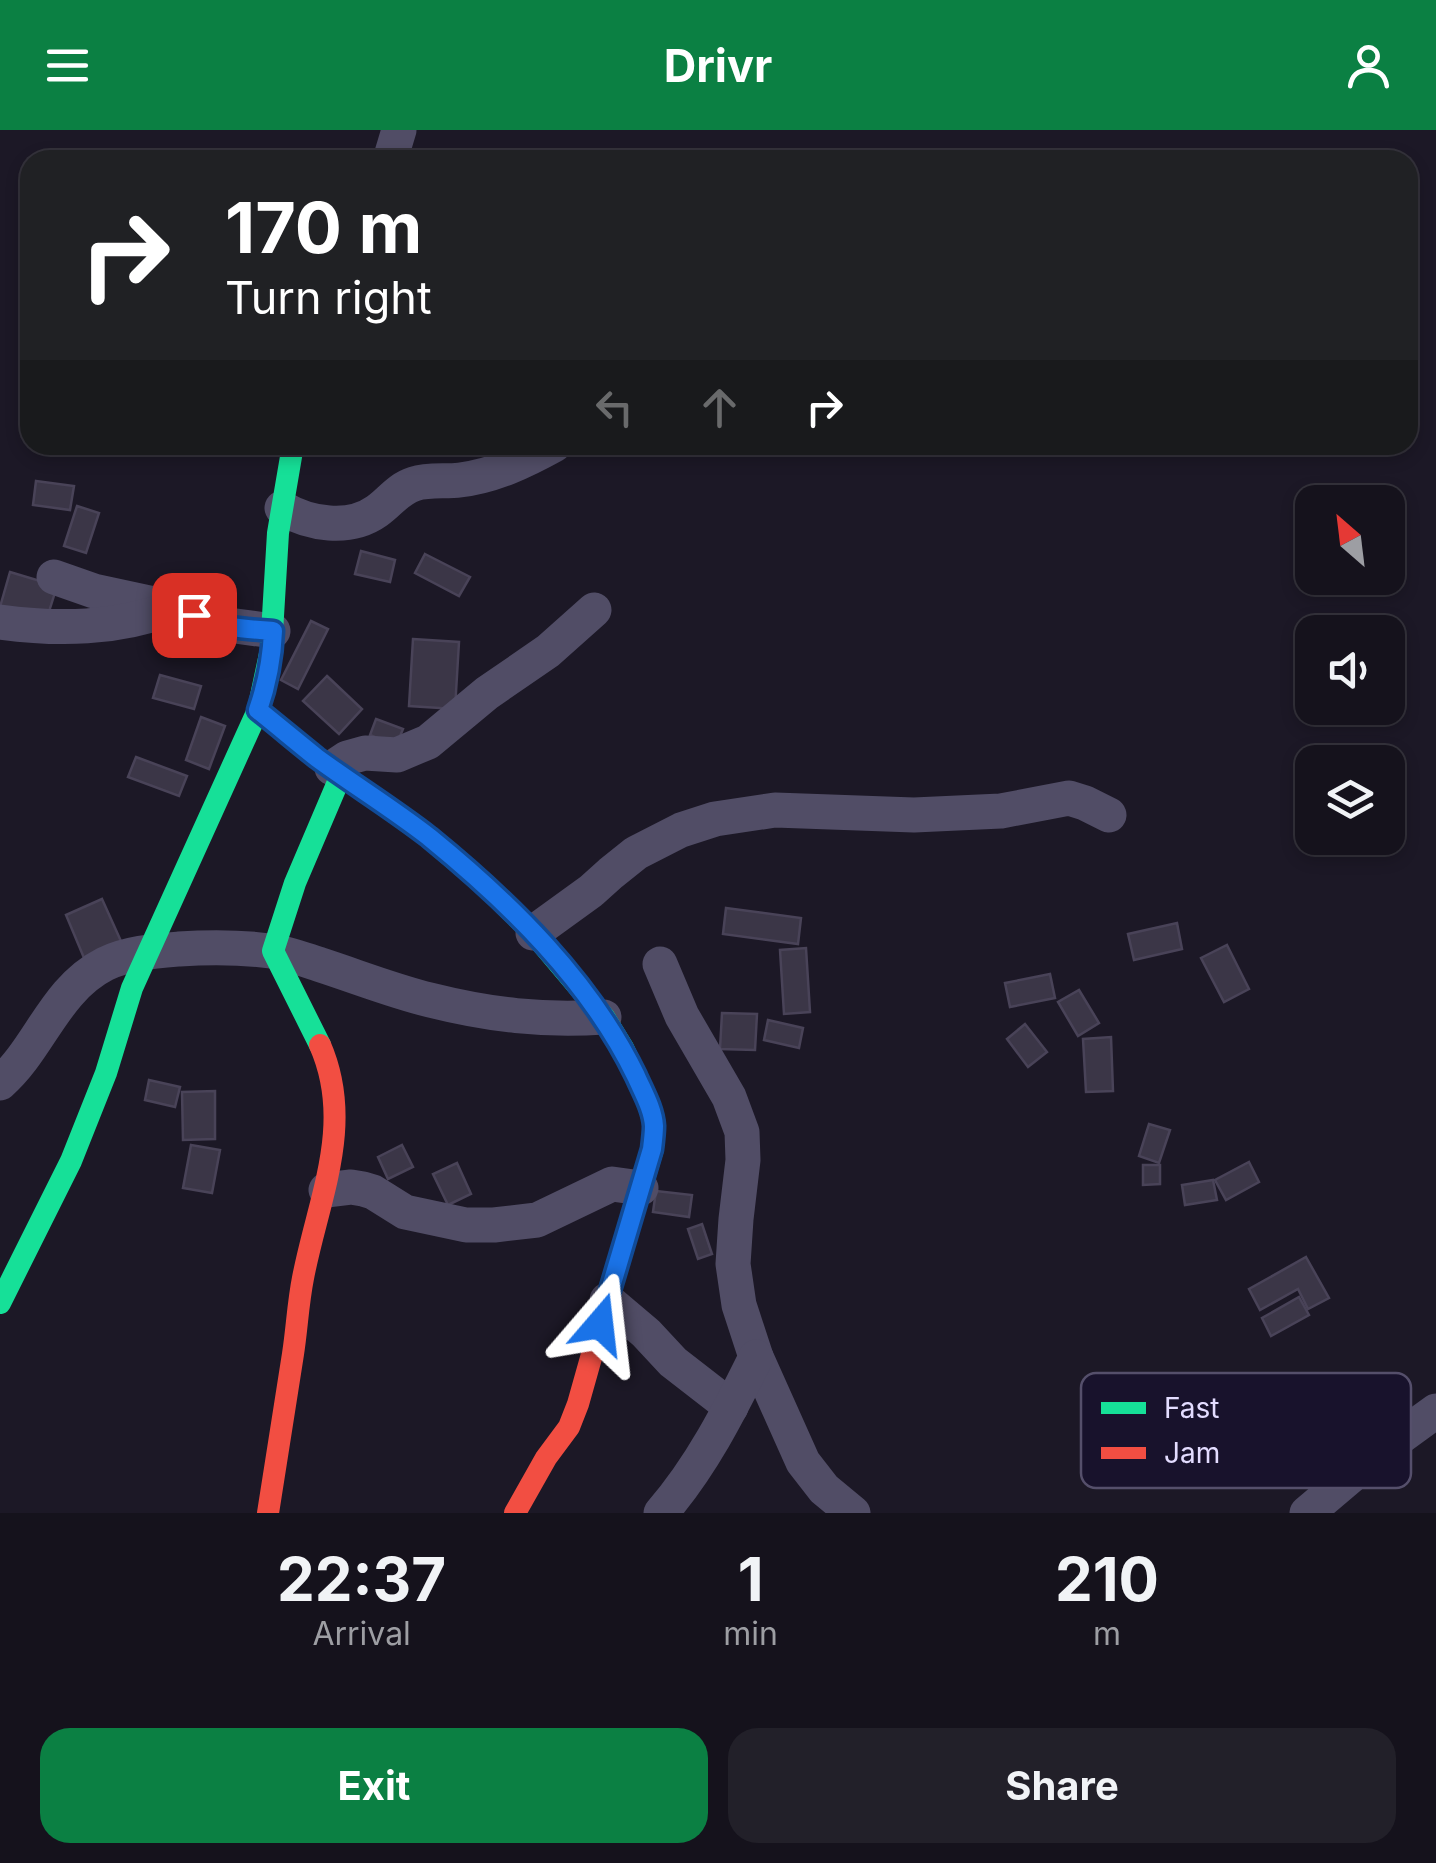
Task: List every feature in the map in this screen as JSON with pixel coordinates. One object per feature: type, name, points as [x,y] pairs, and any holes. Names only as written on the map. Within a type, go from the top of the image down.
[{"type":"street","points":[[1,1298],[71,1161],[106,1073],[132,988],[258,710],[272,651],[277,543],[291,455]]},
{"type":"street","points":[[282,508],[296,516],[326,523],[365,518],[414,484],[481,476],[536,455]]},
{"type":"street","points":[[54,577],[94,591],[173,608],[214,624],[273,631]]},
{"type":"street","points":[[0,622],[114,625],[173,608]]},
{"type":"street","points":[[268,1513],[302,1278],[326,1190],[334,1141],[331,1079],[322,1050],[272,951],[292,888],[336,771],[347,758],[365,752],[397,754],[428,742],[594,610]]},
{"type":"street","points":[[258,710],[427,836],[533,933],[604,1017],[646,1097],[654,1124],[652,1149],[578,1404],[570,1427],[546,1458],[515,1513]]},
{"type":"street","points":[[533,933],[636,854],[681,830],[716,818],[774,810],[914,815],[984,812],[1069,798],[1108,815]]},
{"type":"street","points":[[0,1083],[12,1073],[36,1035],[84,978],[106,964],[148,951],[272,951],[378,986],[474,1010],[522,1018],[604,1017]]},
{"type":"street","points":[[660,964],[682,1016],[729,1097],[742,1132],[733,1264],[738,1305],[756,1357],[804,1462],[824,1489],[852,1513]]},
{"type":"street","points":[[326,1190],[363,1188],[405,1212],[466,1225],[494,1225],[537,1220],[612,1184],[641,1188]]},
{"type":"street","points":[[608,1300],[673,1362],[731,1407]]},
{"type":"street","points":[[661,1513],[682,1488],[756,1357]]},
{"type":"street","points":[[1411,1429],[1436,1410]]},
{"type":"street","points":[[1307,1513],[1337,1488]]},
{"type":"building","points":[[36,481],[74,486],[70,510],[33,505]]},
{"type":"building","points":[[77,506],[99,513],[86,553],[64,546]]},
{"type":"building","points":[[361,551],[395,560],[390,582],[355,574]]},
{"type":"building","points":[[425,554],[470,577],[459,596],[415,573]]},
{"type":"building","points":[[10,572],[57,586],[46,621],[0,607]]},
{"type":"building","points":[[311,621],[328,629],[298,689],[281,680]]},
{"type":"building","points":[[413,639],[459,642],[455,709],[409,706]]},
{"type":"building","points":[[160,675],[201,686],[194,709],[153,698]]},
{"type":"building","points":[[327,676],[362,709],[339,734],[303,701]]},
{"type":"building","points":[[201,717],[225,726],[209,769],[186,760]]},
{"type":"building","points":[[376,719],[403,729],[396,746],[370,735]]},
{"type":"building","points":[[136,757],[187,776],[179,796],[128,777]]},
{"type":"building","points":[[102,899],[124,948],[87,965],[66,915]]},
{"type":"building","points":[[726,908],[801,918],[798,944],[723,934]]},
{"type":"building","points":[[1177,923],[1182,949],[1134,960],[1128,934]]},
{"type":"building","points":[[1227,945],[1249,989],[1224,1002],[1201,958]]},
{"type":"building","points":[[806,948],[810,1012],[784,1014],[780,950]]},
{"type":"building","points":[[1050,974],[1055,998],[1010,1007],[1005,983]]},
{"type":"building","points":[[1079,990],[1099,1023],[1078,1036],[1058,1002]]},
{"type":"building","points":[[722,1013],[757,1014],[755,1050],[720,1049]]},
{"type":"building","points":[[768,1020],[803,1028],[799,1048],[764,1040]]},
{"type":"building","points":[[1025,1024],[1047,1052],[1028,1067],[1007,1039]]},
{"type":"building","points":[[1111,1037],[1113,1091],[1086,1092],[1083,1039]]},
{"type":"building","points":[[149,1080],[180,1087],[175,1107],[145,1100]]},
{"type":"building","points":[[215,1091],[215,1139],[183,1140],[182,1092]]},
{"type":"building","points":[[1149,1124],[1170,1130],[1159,1163],[1139,1156]]},
{"type":"building","points":[[191,1145],[220,1150],[212,1193],[183,1188]]},
{"type":"building","points":[[402,1145],[413,1167],[388,1179],[378,1157]]},
{"type":"building","points":[[1249,1162],[1259,1182],[1226,1200],[1215,1180]]},
{"type":"building","points":[[457,1163],[471,1194],[448,1205],[433,1174]]},
{"type":"building","points":[[1143,1165],[1160,1165],[1160,1184],[1143,1185]]},
{"type":"building","points":[[1213,1180],[1217,1200],[1185,1205],[1182,1185]]},
{"type":"building","points":[[656,1191],[692,1195],[689,1217],[653,1212]]},
{"type":"building","points":[[702,1224],[712,1254],[698,1259],[688,1229]]},
{"type":"building","points":[[1306,1257],[1329,1298],[1308,1309],[1298,1289],[1260,1310],[1249,1289]]},
{"type":"building","points":[[1299,1297],[1309,1315],[1271,1336],[1262,1318]]},
{"type":"traffic: fast","points":[[0,1303],[71,1161],[106,1073],[132,988],[258,710],[271,649],[278,533],[291,455]]},
{"type":"traffic: fast","points":[[258,710],[427,836],[485,886],[533,933],[604,1017],[623,1048],[646,1097],[654,1124],[653,1149],[609,1294]]},
{"type":"traffic: fast","points":[[320,1045],[273,951],[295,883],[341,775]]},
{"type":"traffic: jam","points":[[268,1513],[301,1287],[334,1133],[330,1075],[320,1045]]},
{"type":"traffic: jam","points":[[515,1513],[569,1427],[609,1294]]},
{"type":"route","points":[[194,615],[214,624],[273,631],[267,683],[258,710],[427,836],[485,886],[575,981],[604,1017],[622,1048],[646,1097],[654,1124],[652,1149],[600,1324]]}]
